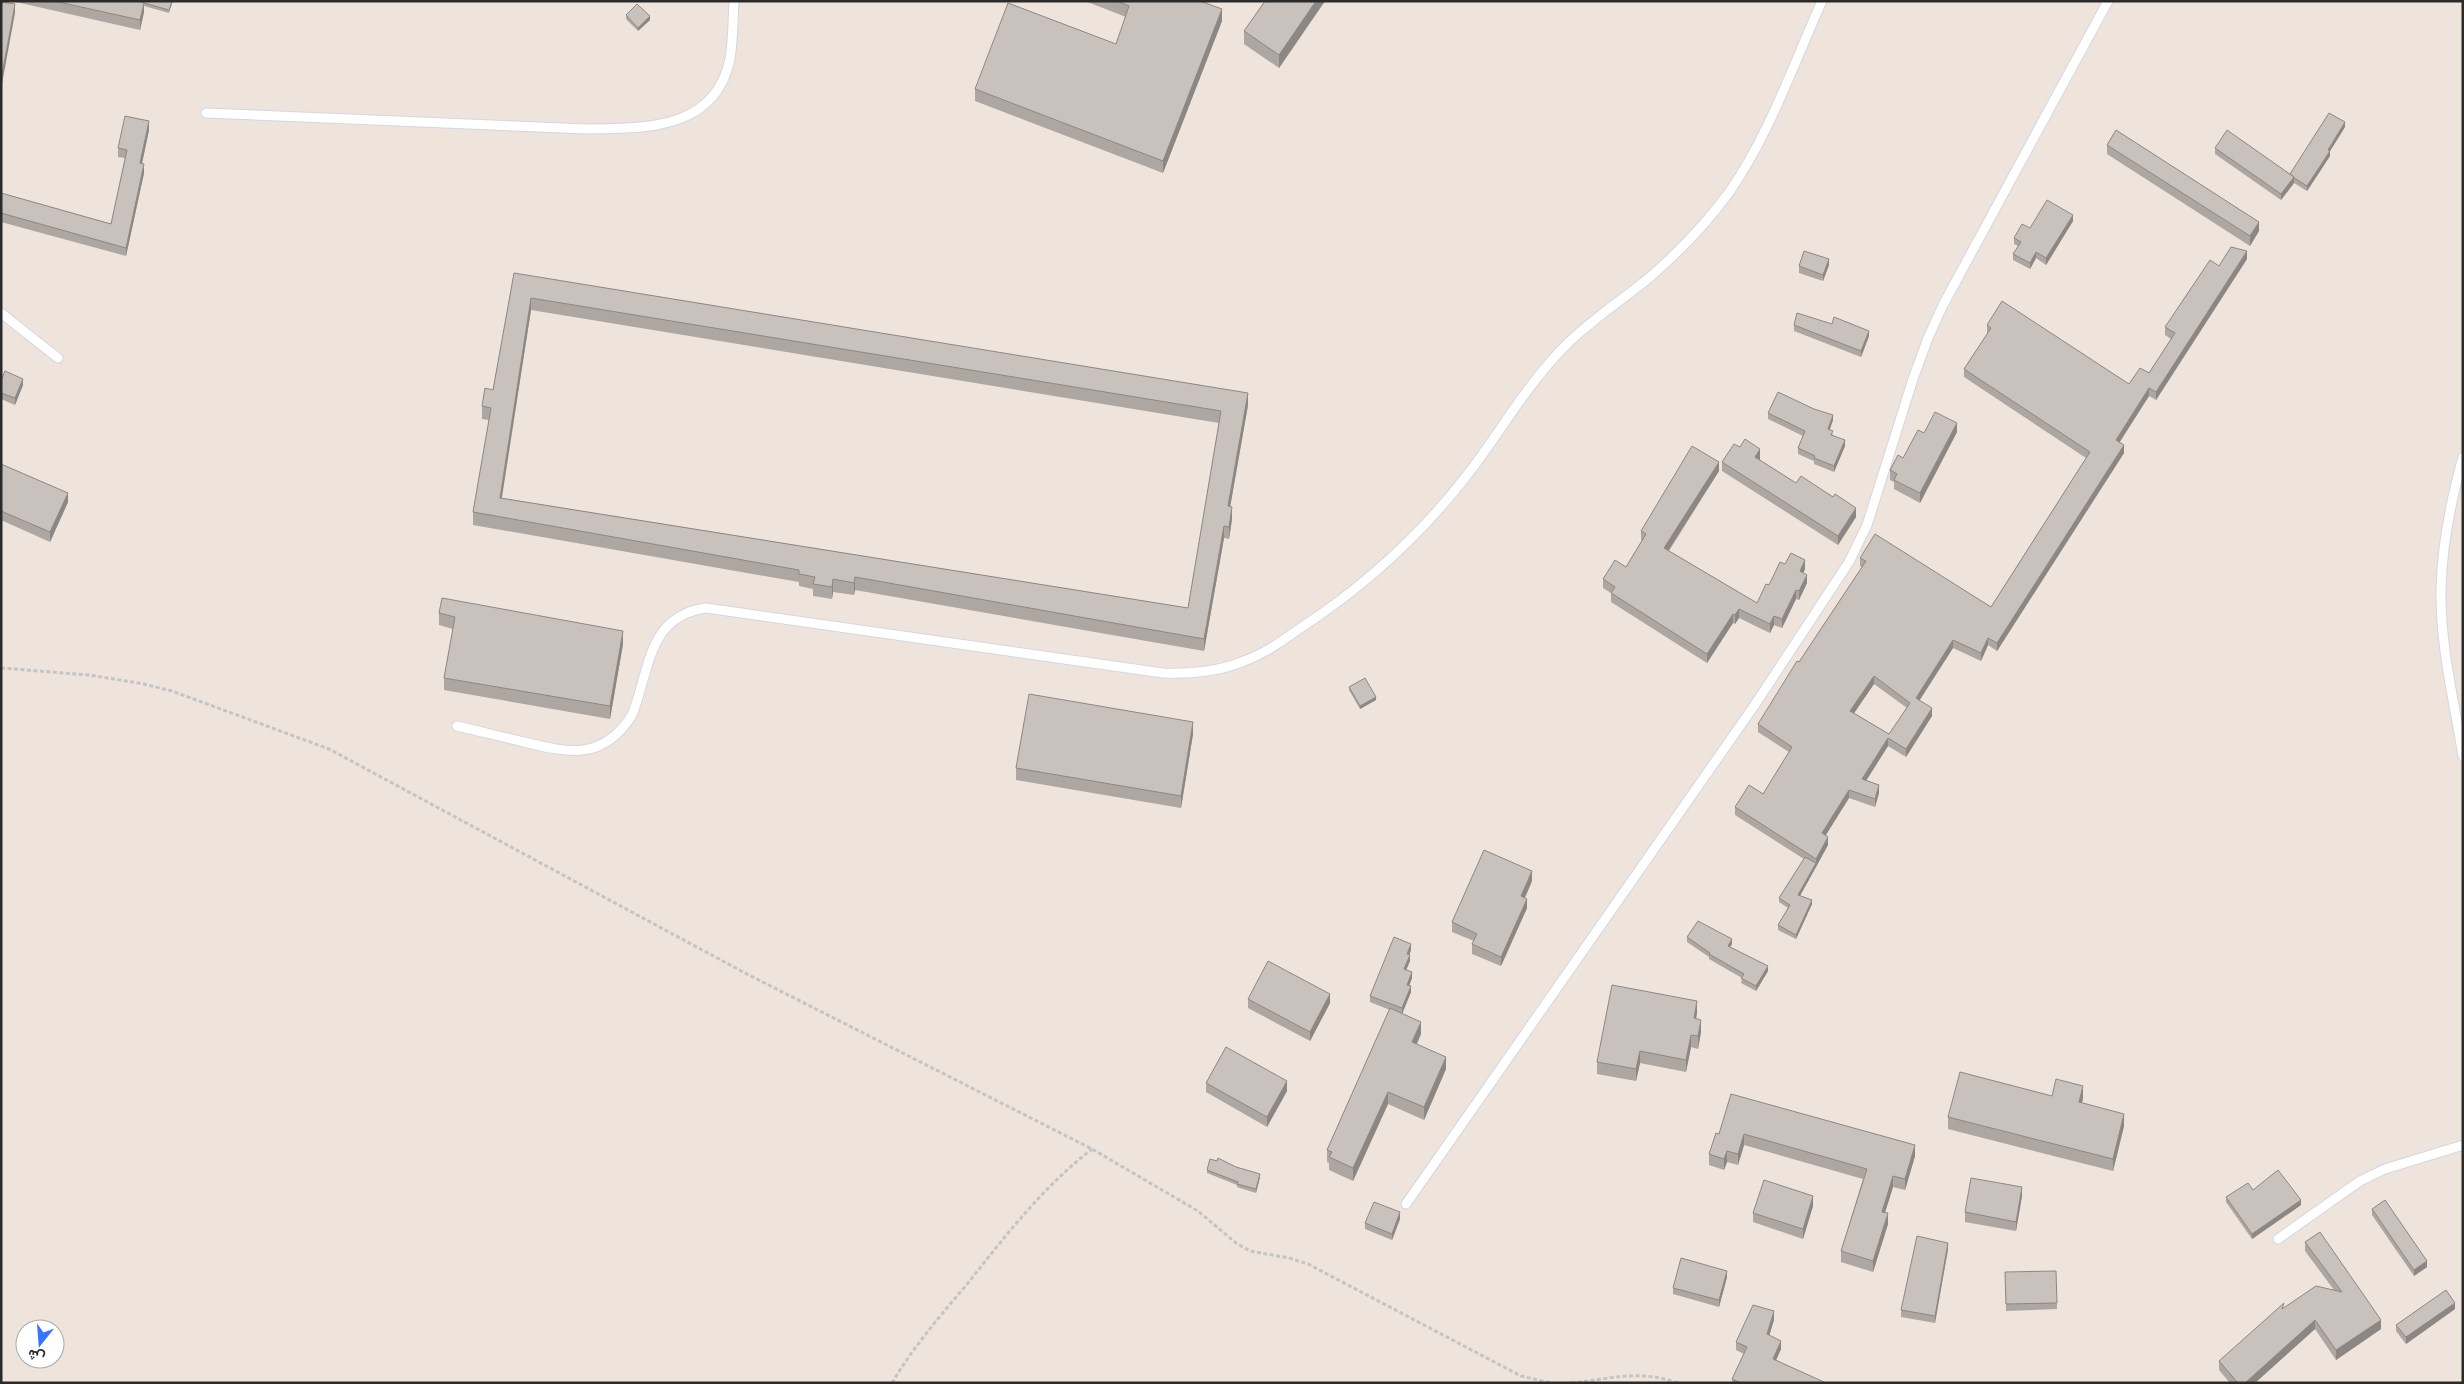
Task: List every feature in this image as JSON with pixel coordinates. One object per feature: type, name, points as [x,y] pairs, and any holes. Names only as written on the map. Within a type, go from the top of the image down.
[{"type":"lane","points":[[206,114],[586,129],[622,128],[678,121],[696,111],[706,102],[722,79],[730,60],[734,1]]},
{"type":"lane","points":[[457,726],[559,750],[581,751],[601,745],[619,732],[632,715],[661,631],[681,615],[706,608],[1163,673],[1205,672],[1245,661],[1264,652],[1352,591],[1410,540],[1472,469],[1530,386],[1564,347],[1582,329],[1679,251],[1706,222],[1730,190],[1751,156],[1822,1]]},
{"type":"lane","points":[[1406,1204],[1754,706],[1849,562],[1867,525],[1928,338],[1948,296],[2108,1]]},
{"type":"lane","points":[[1,313],[58,358]]},
{"type":"lane","points":[[2463,456],[2444,536],[2441,590],[2444,643],[2463,756]]},
{"type":"lane","points":[[2278,1239],[2360,1181],[2385,1169],[2463,1145]]},
{"type":"path","points":[[1,668],[89,675],[144,684],[172,691],[329,749],[745,973],[1092,1150],[1198,1211],[1236,1243],[1250,1251],[1289,1258],[1308,1264],[1521,1376],[1551,1383]]},
{"type":"path","points":[[892,1383],[914,1349],[1031,1205],[1063,1173],[1092,1150]]},
{"type":"path","points":[[1571,1383],[1620,1375],[1641,1374],[1662,1377],[1678,1383]]},
{"type":"building","points":[[54,1],[138,1],[144,3],[140,20]]},
{"type":"building","points":[[145,1],[172,1],[169,10],[144,3]]},
{"type":"building","points":[[1117,1],[1200,1],[1222,9],[1163,161],[975,89],[1008,3],[1116,44],[1129,6]]},
{"type":"building","points":[[1265,1],[1316,1],[1279,55],[1244,31]]},
{"type":"building","points":[[1,2],[15,4],[1,80]]},
{"type":"building","points":[[637,4],[650,16],[638,28],[626,15]]},
{"type":"building","points":[[2329,113],[2345,122],[2328,150],[2330,151],[2307,186],[2290,174]]},
{"type":"building","points":[[125,116],[149,121],[140,163],[144,164],[126,248],[1,213],[1,193],[111,224],[127,150],[118,148]]},
{"type":"building","points":[[2116,130],[2259,222],[2250,236],[2107,145]]},
{"type":"building","points":[[2227,130],[2294,177],[2281,194],[2215,148]]},
{"type":"building","points":[[2047,200],[2073,215],[2046,258],[2036,252],[2030,263],[2013,254],[2021,242],[2014,238],[2022,224],[2030,228]]},
{"type":"building","points":[[2231,247],[2247,251],[2156,392],[2149,388],[2116,440],[2124,445],[1997,643],[1988,638],[1981,653],[1953,640],[1916,698],[1932,708],[1906,749],[1888,738],[1862,779],[1879,785],[1875,799],[1849,790],[1822,833],[1828,837],[1816,859],[1735,807],[1749,785],[1763,794],[1792,747],[1758,724],[1797,661],[1799,662],[1866,561],[1860,558],[1875,534],[1991,607],[2090,452],[1964,369],[1991,328],[1987,325],[2002,301],[2129,384],[2140,368],[2149,373],[2175,333],[2165,327],[2210,260],[2219,266]],"holes":[[[1874,676],[1910,703],[1889,734],[1850,711]]]},
{"type":"building","points":[[1804,251],[1829,259],[1823,275],[1799,266]]},
{"type":"building","points":[[514,273],[1248,393],[1228,506],[1232,507],[1229,527],[1224,526],[1204,639],[855,577],[854,583],[833,579],[832,587],[813,584],[815,577],[799,574],[799,570],[473,512],[491,408],[482,406],[485,388],[493,390]],"holes":[[[531,298],[1221,411],[1188,608],[500,498]]]},
{"type":"building","points":[[1797,313],[1832,324],[1834,317],[1869,331],[1861,351],[1794,325]]},
{"type":"building","points":[[5,371],[23,379],[15,398],[1,393],[1,380]]},
{"type":"building","points":[[1778,392],[1814,409],[1833,415],[1828,429],[1833,431],[1831,435],[1845,440],[1834,466],[1814,458],[1815,456],[1798,448],[1805,431],[1768,413]]},
{"type":"building","points":[[1935,412],[1957,423],[1920,493],[1894,480],[1897,474],[1890,470],[1898,455],[1903,458],[1918,430],[1924,433]]},
{"type":"building","points":[[1745,439],[1760,449],[1755,457],[1796,483],[1801,476],[1833,497],[1835,494],[1856,508],[1838,536],[1722,462],[1734,444],[1740,447]]},
{"type":"building","points":[[1692,446],[1719,462],[1664,548],[1757,603],[1766,584],[1769,585],[1780,562],[1785,564],[1791,553],[1805,560],[1800,571],[1807,575],[1799,591],[1796,590],[1782,619],[1774,616],[1770,624],[1739,609],[1735,615],[1733,614],[1707,654],[1611,593],[1615,587],[1603,579],[1615,560],[1626,567],[1646,534],[1641,531]]},
{"type":"building","points":[[1,464],[68,493],[50,532],[1,511]]},
{"type":"building","points":[[442,598],[623,631],[610,706],[444,678],[455,617],[439,613]]},
{"type":"building","points":[[1365,678],[1376,697],[1360,706],[1349,687]]},
{"type":"building","points":[[1029,694],[1193,722],[1181,796],[1016,768]]},
{"type":"building","points":[[1484,850],[1532,871],[1521,896],[1527,899],[1501,957],[1472,944],[1477,934],[1452,922]]},
{"type":"building","points":[[1805,857],[1816,863],[1798,895],[1812,900],[1796,935],[1778,925],[1790,905],[1779,898]]},
{"type":"building","points":[[1698,921],[1732,939],[1728,946],[1768,966],[1756,986],[1741,978],[1744,974],[1709,954],[1687,937]]},
{"type":"building","points":[[1394,937],[1411,944],[1407,954],[1410,955],[1404,969],[1412,972],[1407,985],[1411,986],[1402,1008],[1370,996]]},
{"type":"building","points":[[1268,961],[1330,994],[1310,1032],[1248,999]]},
{"type":"building","points":[[1612,985],[1697,1001],[1694,1018],[1701,1020],[1698,1036],[1691,1035],[1686,1060],[1640,1051],[1636,1069],[1597,1062]]},
{"type":"building","points":[[1390,1008],[1421,1022],[1412,1042],[1446,1057],[1424,1107],[1388,1092],[1353,1168],[1329,1157],[1332,1152],[1327,1150]]},
{"type":"building","points":[[1226,1047],[1287,1081],[1267,1117],[1206,1083]]},
{"type":"building","points":[[1960,1072],[2052,1096],[2056,1079],[2083,1086],[2079,1102],[2124,1114],[2113,1159],[1948,1117]]},
{"type":"building","points":[[1731,1094],[1915,1145],[1905,1179],[1893,1176],[1882,1212],[1888,1213],[1873,1261],[1841,1251],[1867,1169],[1744,1134],[1738,1154],[1727,1151],[1724,1159],[1709,1154],[1716,1133],[1719,1134]]},
{"type":"building","points":[[1218,1158],[1236,1167],[1260,1174],[1256,1189],[1237,1184],[1238,1182],[1207,1170],[1210,1159],[1217,1161]]},
{"type":"building","points":[[2278,1170],[2301,1200],[2252,1234],[2226,1197],[2248,1183],[2253,1190]]},
{"type":"building","points":[[1971,1178],[2022,1187],[2016,1222],[1965,1212]]},
{"type":"building","points":[[1764,1180],[1813,1196],[1803,1229],[1753,1213]]},
{"type":"building","points":[[2385,1200],[2427,1261],[2414,1270],[2372,1209]]},
{"type":"building","points":[[1374,1202],[1400,1212],[1392,1234],[1365,1223]]},
{"type":"building","points":[[2320,1232],[2381,1320],[2336,1350],[2315,1320],[2245,1383],[2238,1383],[2219,1361],[2284,1303],[2282,1309],[2316,1286],[2342,1292],[2305,1242]]},
{"type":"building","points":[[1917,1236],[1948,1243],[1935,1316],[1901,1310]]},
{"type":"building","points":[[1681,1258],[1727,1271],[1719,1300],[1673,1288]]},
{"type":"building","points":[[2056,1271],[2057,1303],[2006,1304],[2005,1272]]},
{"type":"building","points":[[2446,1290],[2455,1303],[2406,1337],[2396,1325]]},
{"type":"building","points":[[1753,1305],[1774,1311],[1767,1334],[1781,1341],[1773,1359],[1824,1383],[1741,1383],[1732,1379],[1747,1347],[1736,1342]]}]
